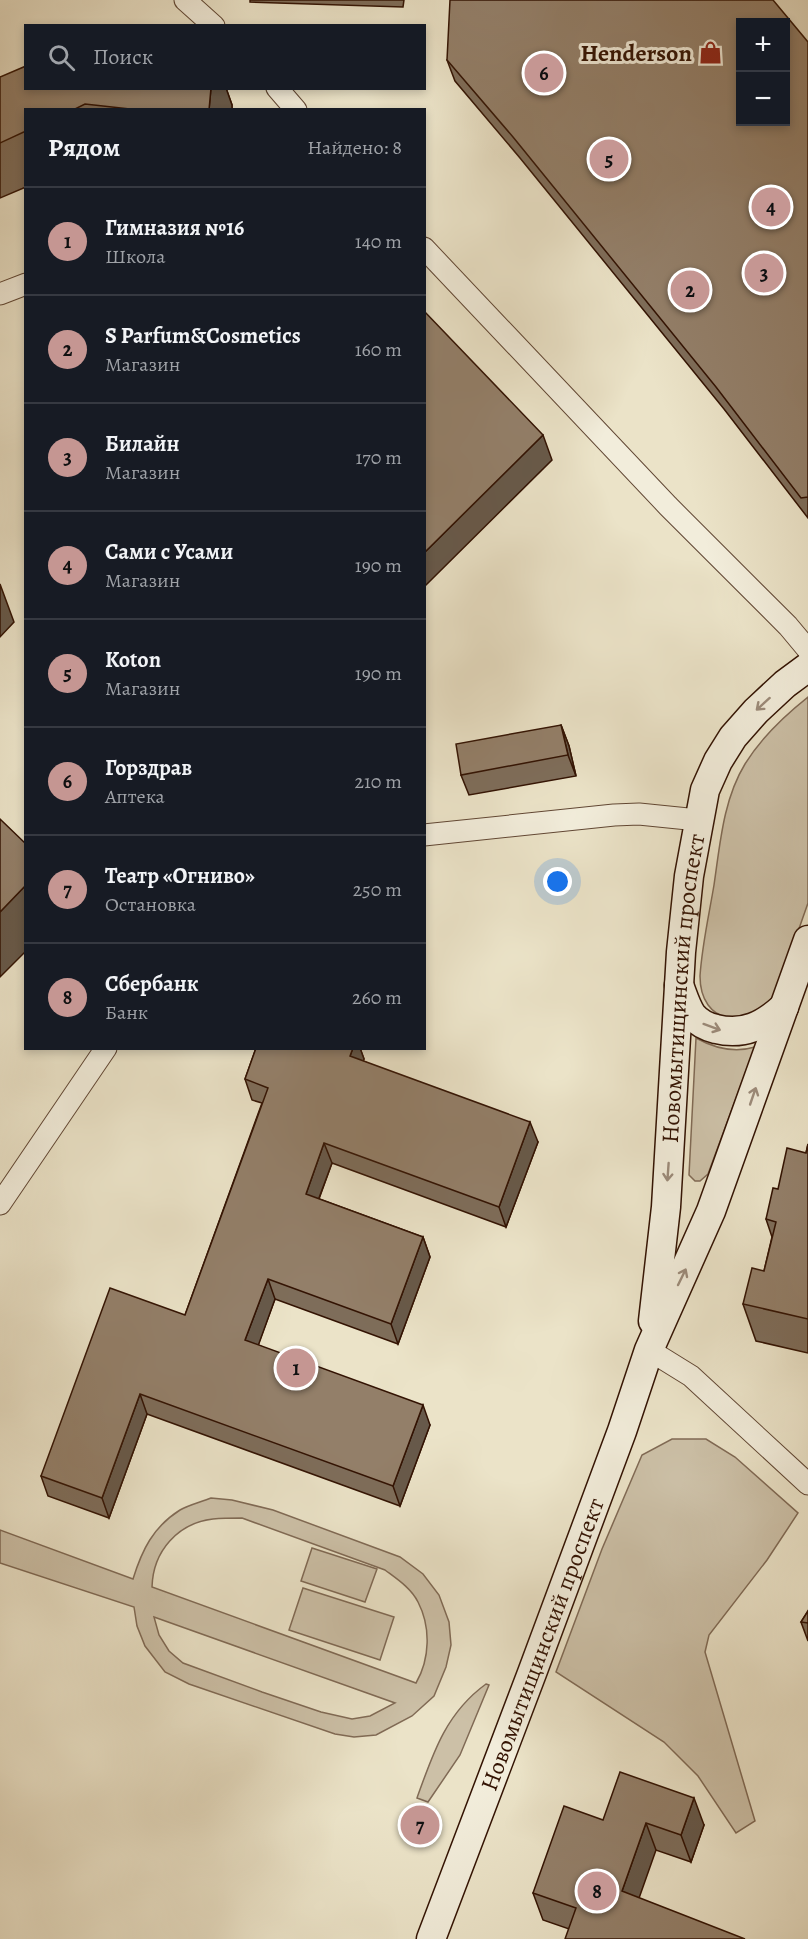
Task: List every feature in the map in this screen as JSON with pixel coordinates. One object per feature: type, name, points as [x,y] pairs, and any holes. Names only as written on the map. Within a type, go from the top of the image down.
[{"type":"main road","name":"Новомытищинский проспект","points":[[649,1350],[666,1207],[678,983],[689,876],[698,820],[705,790],[718,761],[733,737],[756,711],[785,684],[808,667]]},
{"type":"main road","name":"Новомытищинский проспект","points":[[431,1939],[616,1447],[649,1350],[711,1211],[808,940]]},
{"type":"main road","points":[[678,983],[693,1016],[710,1028],[726,1032],[747,1030],[772,1017],[784,1006]]},
{"type":"street","points":[[185,0],[212,24]]},
{"type":"street","points":[[279,90],[294,108]]},
{"type":"street","points":[[426,250],[668,506],[788,626],[808,650]]},
{"type":"street","points":[[0,294],[24,285]]},
{"type":"street","points":[[426,835],[614,814],[698,820]]},
{"type":"street","points":[[0,1204],[105,1050]]},
{"type":"street","points":[[649,1350],[691,1376],[808,1484]]},
{"type":"shaded area","points":[[808,697],[808,903],[775,997],[764,1008],[752,1015],[727,1018],[708,1005],[702,992],[700,976],[727,808],[738,778],[751,754],[790,712]]},
{"type":"shaded area","points":[[696,1038],[725,1048],[740,1050],[755,1047],[708,1174],[700,1181],[695,1181],[689,1175]]},
{"type":"shaded area","points":[[672,1439],[706,1439],[735,1457],[798,1513],[767,1560],[709,1635],[705,1652],[755,1821],[736,1833],[698,1776],[664,1742],[556,1672],[602,1549],[642,1455]]},
{"type":"shaded area","points":[[211,1498],[232,1500],[273,1510],[400,1557],[423,1574],[439,1595],[449,1622],[451,1645],[446,1667],[434,1696],[412,1716],[376,1735],[354,1737],[335,1734],[189,1684],[165,1672],[145,1646],[137,1626],[134,1607],[0,1563],[0,1530],[133,1579],[140,1558],[150,1540],[163,1524],[180,1510]],"holes":[[[242,1518],[385,1570],[408,1588],[422,1612],[427,1632],[424,1664],[416,1683],[152,1587],[157,1562],[170,1541],[179,1533],[200,1522]],[[154,1617],[395,1703],[370,1716],[352,1719],[321,1712],[262,1692],[183,1663],[169,1651],[159,1635]]]},
{"type":"shaded area","points":[[312,1548],[377,1569],[365,1602],[301,1581]]},
{"type":"shaded area","points":[[303,1588],[394,1617],[380,1660],[289,1630]]},
{"type":"shaded area","points":[[486,1684],[489,1685],[460,1755],[428,1802],[417,1798],[442,1735],[472,1695]]},
{"type":"building","points":[[450,0],[773,0],[788,18],[736,18],[736,126],[790,126],[790,20],[808,42],[808,497],[801,498],[716,387],[513,137],[447,60]]},
{"type":"building","points":[[24,67],[24,90],[211,90],[209,108],[121,108],[85,104],[77,108],[24,108],[24,132],[0,143],[0,77]]},
{"type":"building","points":[[426,313],[543,435],[426,551]]},
{"type":"building","points":[[561,725],[568,755],[461,775],[456,744]]},
{"type":"building","points":[[0,819],[24,842],[24,887],[0,912]]},
{"type":"building","points":[[255,1050],[352,1050],[350,1056],[530,1122],[499,1207],[324,1143],[306,1194],[423,1237],[391,1324],[268,1279],[245,1340],[423,1405],[393,1486],[140,1394],[102,1498],[41,1476],[110,1288],[185,1315],[268,1088],[245,1079]]},
{"type":"building","points":[[808,1144],[808,1319],[743,1304],[752,1268],[764,1271],[776,1222],[766,1219],[773,1188],[778,1189],[787,1148],[806,1153]]},
{"type":"building","points":[[808,1611],[808,1623],[801,1622]]},
{"type":"building","points":[[620,1772],[694,1798],[681,1835],[646,1823],[622,1891],[745,1939],[565,1939],[576,1908],[533,1893],[564,1806],[603,1820]]},
{"type":"place","name":"Henderson","points":[[710,53]]},
{"type":"place","name":"Горздрав","points":[[544,73]]},
{"type":"place","name":"Koton","points":[[609,159]]},
{"type":"place","name":"Сами с Усами","points":[[771,207]]},
{"type":"place","name":"Билайн","points":[[764,273]]},
{"type":"place","name":"S Parfum&Cosmetics","points":[[690,290]]},
{"type":"place","name":"Гимназия №16","points":[[296,1368]]},
{"type":"place","name":"Театр «Огниво»","points":[[420,1825]]},
{"type":"place","name":"Сбербанк","points":[[597,1891]]}]
